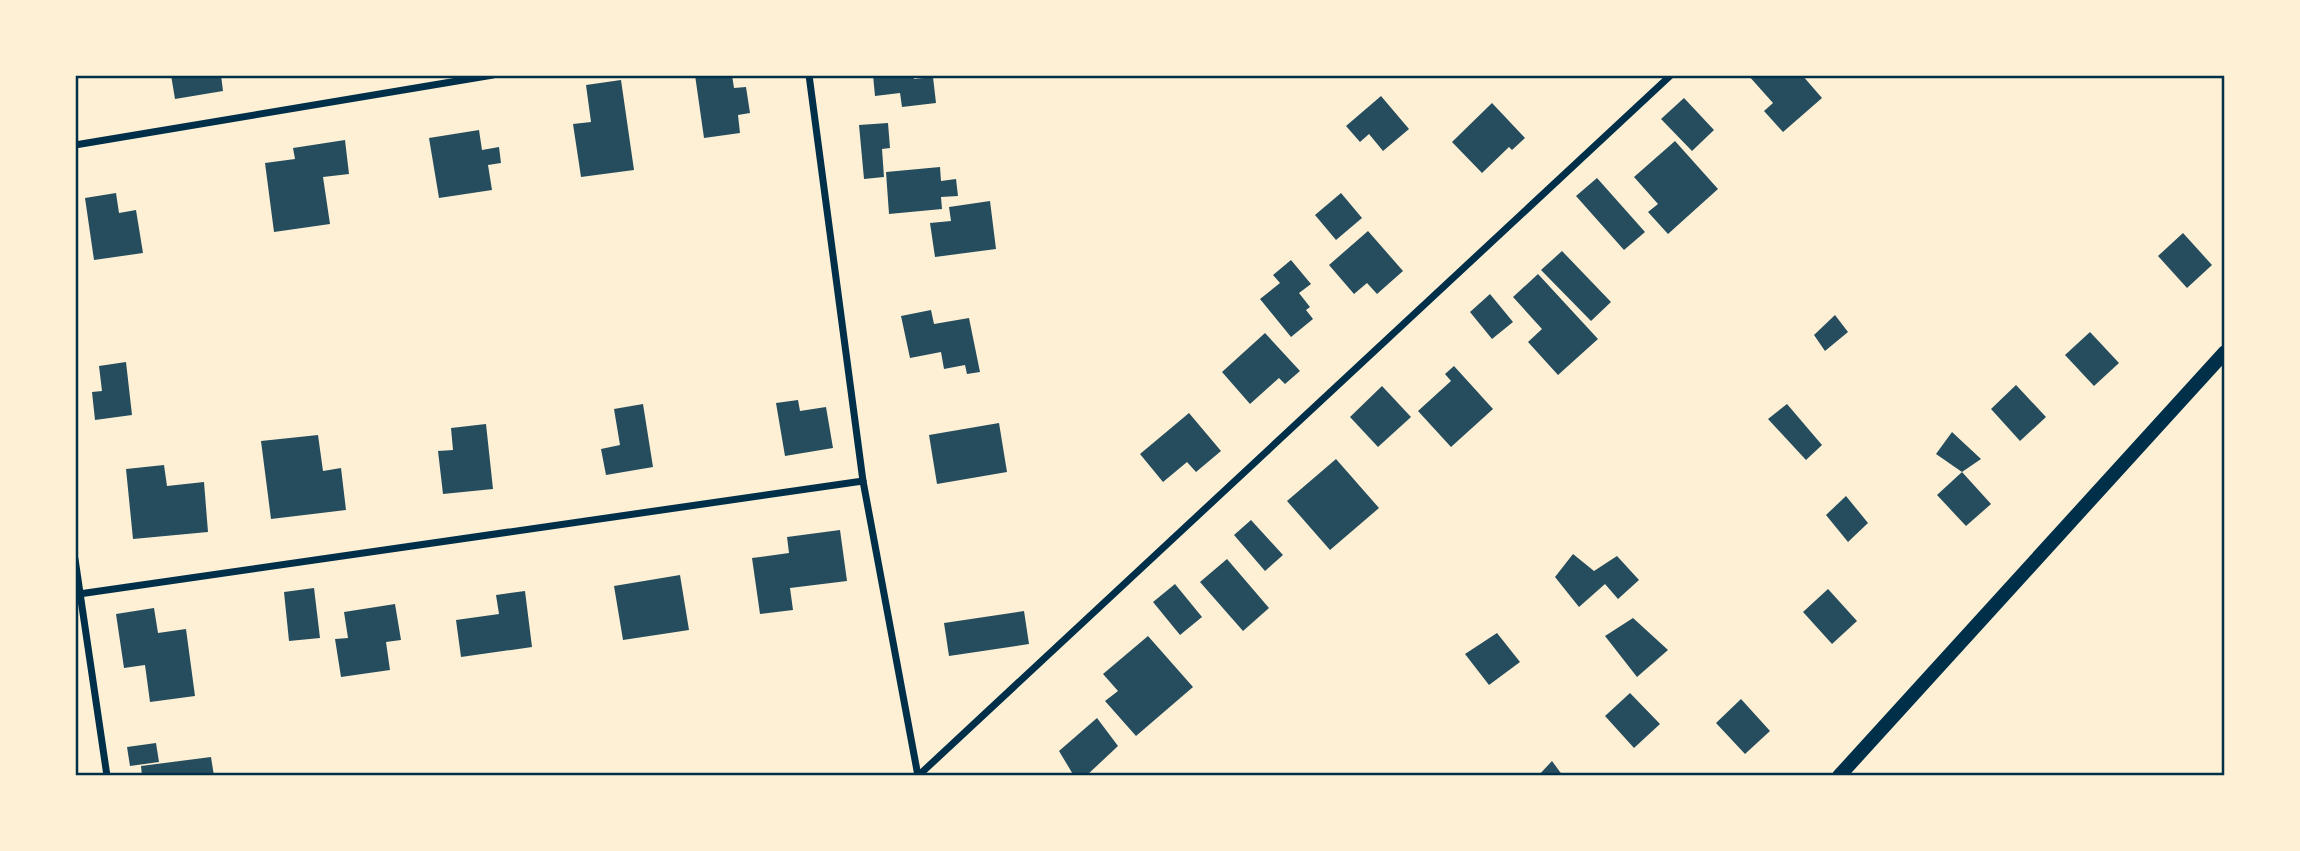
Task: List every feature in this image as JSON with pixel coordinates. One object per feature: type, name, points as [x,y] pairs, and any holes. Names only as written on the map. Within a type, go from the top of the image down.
[{"type":"main road","points":[[1839,776],[2225,352]]},
{"type":"street","points":[[75,145],[493,75]]},
{"type":"street","points":[[808,75],[863,481],[918,776]]},
{"type":"street","points":[[918,776],[1671,75]]},
{"type":"street","points":[[77,596],[863,481]]},
{"type":"street","points":[[75,559],[77,596],[107,776]]},
{"type":"building","points":[[171,75],[221,75],[223,91],[175,99]]},
{"type":"building","points":[[695,75],[732,75],[734,88],[746,87],[750,113],[738,115],[740,133],[704,138]]},
{"type":"building","points":[[873,75],[913,75],[914,79],[933,77],[936,103],[902,107],[900,93],[875,96]]},
{"type":"building","points":[[1748,75],[1802,75],[1822,98],[1783,132],[1764,111],[1773,103]]},
{"type":"building","points":[[621,80],[634,170],[581,177],[573,124],[591,122],[586,85]]},
{"type":"building","points":[[1381,96],[1409,129],[1383,151],[1369,134],[1360,142],[1346,126]]},
{"type":"building","points":[[1684,98],[1714,130],[1692,151],[1661,119]]},
{"type":"building","points":[[1492,103],[1525,138],[1512,150],[1509,147],[1482,173],[1452,142]]},
{"type":"building","points":[[888,123],[890,148],[882,149],[884,177],[864,179],[859,125]]},
{"type":"building","points":[[479,130],[482,150],[499,147],[501,163],[488,165],[492,190],[439,198],[429,138]]},
{"type":"building","points":[[345,140],[349,174],[323,177],[330,224],[274,232],[265,163],[295,159],[293,148]]},
{"type":"building","points":[[1675,141],[1718,189],[1668,234],[1648,212],[1658,204],[1634,177]]},
{"type":"building","points":[[940,167],[941,181],[956,179],[958,196],[941,197],[942,209],[889,214],[886,172]]},
{"type":"building","points":[[1597,178],[1645,232],[1624,250],[1576,196]]},
{"type":"building","points":[[116,193],[119,213],[136,210],[143,253],[94,260],[85,198]]},
{"type":"building","points":[[1341,193],[1362,218],[1336,240],[1315,215]]},
{"type":"building","points":[[990,201],[996,249],[935,257],[930,223],[951,221],[949,207]]},
{"type":"building","points":[[1368,231],[1403,271],[1377,294],[1367,283],[1354,294],[1329,265]]},
{"type":"building","points":[[2183,233],[2212,265],[2187,288],[2158,256]]},
{"type":"building","points":[[1562,251],[1611,302],[1591,321],[1541,270]]},
{"type":"building","points":[[1291,260],[1311,284],[1299,293],[1310,307],[1306,310],[1313,319],[1291,337],[1260,299],[1280,283],[1273,275]]},
{"type":"building","points":[[1538,274],[1598,339],[1558,375],[1528,342],[1542,329],[1513,297]]},
{"type":"building","points":[[1490,294],[1513,322],[1492,339],[1470,312]]},
{"type":"building","points":[[931,310],[934,324],[969,318],[980,372],[967,374],[965,365],[944,369],[941,352],[910,358],[901,316]]},
{"type":"building","points":[[1835,315],[1848,332],[1825,351],[1814,335]]},
{"type":"building","points":[[2090,332],[2119,363],[2094,386],[2065,355]]},
{"type":"building","points":[[1265,333],[1300,371],[1285,384],[1279,378],[1250,404],[1222,372]]},
{"type":"building","points":[[126,362],[132,415],[95,420],[92,392],[102,391],[99,366]]},
{"type":"building","points":[[1454,366],[1493,409],[1451,447],[1418,411],[1451,381],[1445,374]]},
{"type":"building","points":[[2016,385],[2046,417],[2020,441],[1991,409]]},
{"type":"building","points":[[1382,386],[1411,417],[1378,447],[1350,417]]},
{"type":"building","points":[[798,400],[800,411],[826,407],[833,448],[785,456],[776,403]]},
{"type":"building","points":[[643,404],[653,467],[606,475],[601,449],[620,445],[614,409]]},
{"type":"building","points":[[1787,404],[1822,445],[1806,460],[1768,419]]},
{"type":"building","points":[[1189,413],[1221,451],[1196,472],[1187,462],[1163,482],[1140,454]]},
{"type":"building","points":[[999,423],[1007,472],[937,484],[929,435]]},
{"type":"building","points":[[486,424],[493,489],[443,494],[438,451],[453,450],[451,428]]},
{"type":"building","points":[[1952,432],[1981,459],[1962,472],[1936,454]]},
{"type":"building","points":[[318,435],[323,471],[341,468],[346,510],[271,519],[261,441]]},
{"type":"building","points":[[1336,459],[1379,508],[1330,550],[1287,501]]},
{"type":"building","points":[[164,465],[167,486],[204,482],[208,532],[133,539],[126,469]]},
{"type":"building","points":[[1962,472],[1991,504],[1966,526],[1937,495]]},
{"type":"building","points":[[1846,496],[1868,523],[1848,542],[1826,515]]},
{"type":"building","points":[[1251,520],[1283,555],[1265,571],[1234,535]]},
{"type":"building","points":[[840,530],[847,581],[790,588],[793,610],[760,614],[752,558],[789,553],[787,537]]},
{"type":"building","points":[[1573,554],[1594,571],[1617,556],[1639,580],[1618,599],[1605,584],[1579,607],[1555,577]]},
{"type":"building","points":[[1227,559],[1269,608],[1243,631],[1200,582]]},
{"type":"building","points":[[680,575],[689,630],[623,640],[614,586]]},
{"type":"building","points":[[1175,584],[1202,617],[1180,635],[1153,602]]},
{"type":"building","points":[[314,588],[320,638],[289,641],[284,592]]},
{"type":"building","points":[[1828,589],[1857,621],[1832,644],[1803,612]]},
{"type":"building","points":[[525,591],[532,647],[461,657],[456,620],[499,614],[496,595]]},
{"type":"building","points":[[395,604],[401,640],[386,642],[390,670],[341,677],[335,639],[348,638],[344,612]]},
{"type":"building","points":[[154,608],[158,633],[186,629],[195,696],[150,702],[145,665],[124,668],[116,614]]},
{"type":"building","points":[[1024,611],[1029,644],[949,656],[944,623]]},
{"type":"building","points":[[1633,618],[1668,650],[1637,677],[1605,636]]},
{"type":"building","points":[[1497,633],[1520,662],[1489,685],[1465,654]]},
{"type":"building","points":[[1148,636],[1193,687],[1136,736],[1105,701],[1118,691],[1103,674]]},
{"type":"building","points":[[1630,693],[1660,724],[1634,748],[1605,716]]},
{"type":"building","points":[[1741,699],[1770,731],[1745,754],[1716,723]]},
{"type":"building","points":[[1097,718],[1118,746],[1086,776],[1074,776],[1059,751]]},
{"type":"building","points":[[156,743],[159,762],[130,766],[127,747]]},
{"type":"building","points":[[211,757],[214,776],[142,776],[141,766]]},
{"type":"building","points":[[1552,761],[1563,776],[1538,776]]}]
